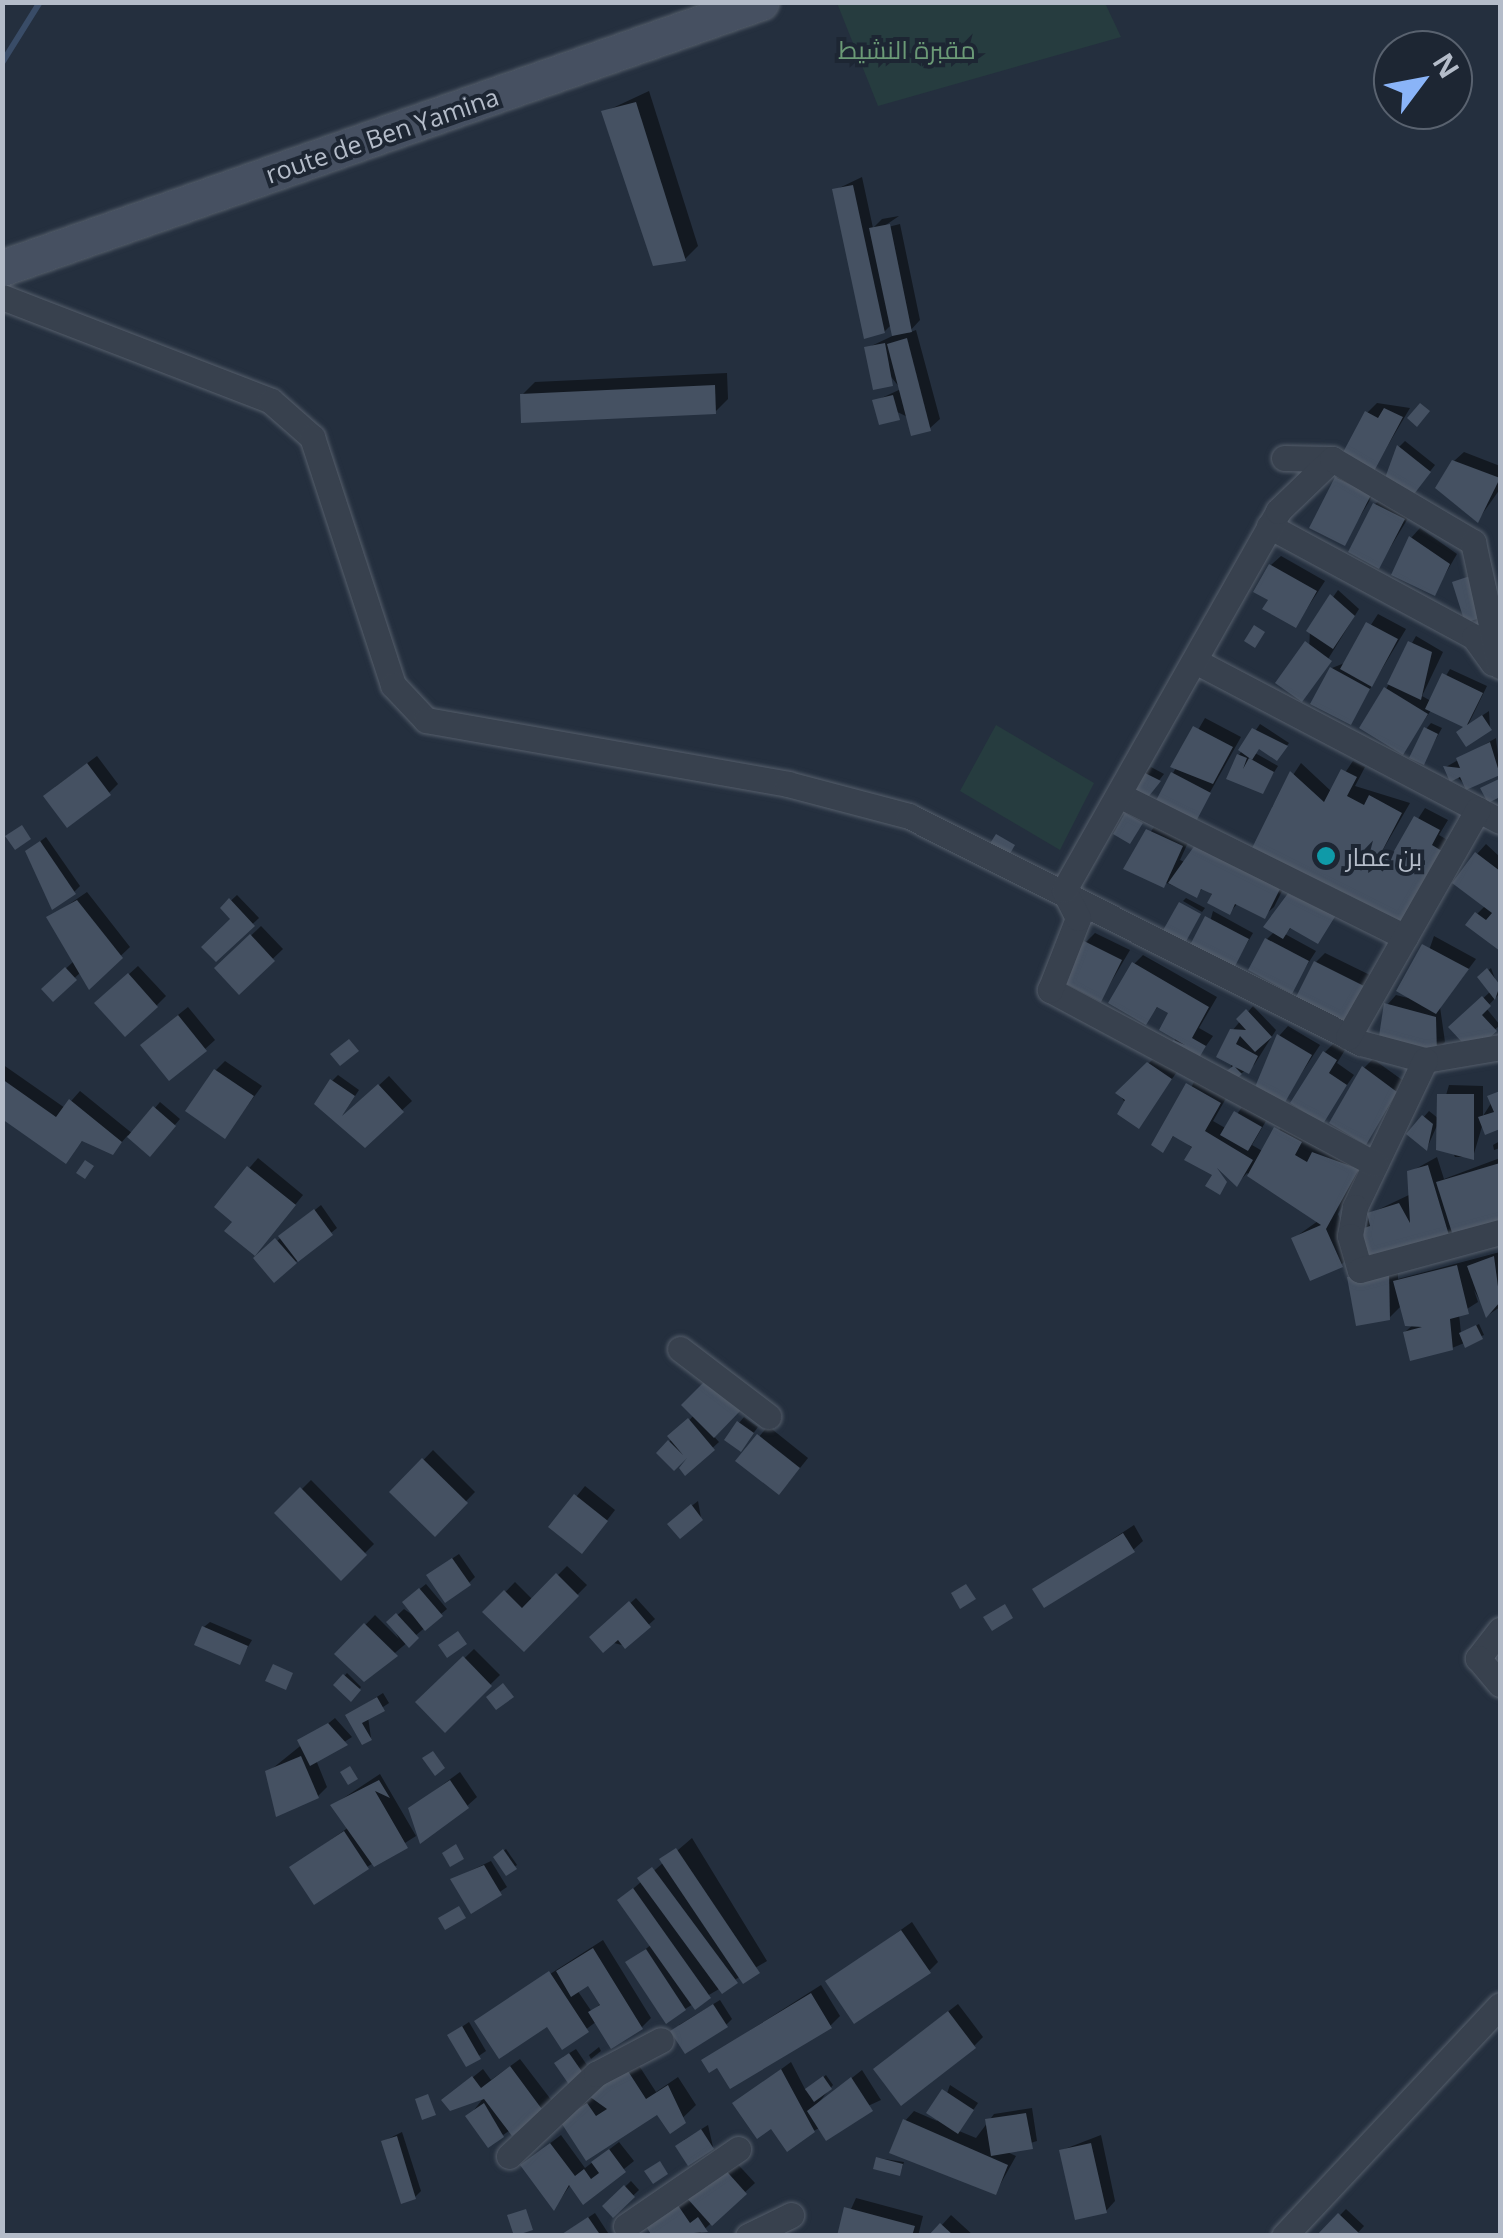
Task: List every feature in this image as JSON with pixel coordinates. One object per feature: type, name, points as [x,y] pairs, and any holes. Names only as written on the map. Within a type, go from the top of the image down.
[{"type":"street","name":"route de Ben Yamina","points":[[2,268],[761,2]]},
{"type":"street","points":[[2,297],[271,401],[312,438],[393,684],[426,720],[788,784],[909,816],[1064,890],[1348,1037],[1425,1060],[1500,1047]]},
{"type":"street","points":[[1284,458],[1332,459],[1473,542],[1500,669]]},
{"type":"street","points":[[1064,890],[1123,798],[1270,526],[1332,459]]},
{"type":"street","points":[[1270,526],[1474,636],[1500,669]]},
{"type":"street","points":[[1197,662],[1489,815],[1405,937],[1348,1037]]},
{"type":"street","points":[[1123,798],[1405,937]]},
{"type":"street","points":[[1064,890],[1078,918],[1050,990],[1375,1164]]},
{"type":"street","points":[[1425,1060],[1375,1164],[1350,1236],[1360,1270],[1500,1232]]},
{"type":"street","points":[[680,1349],[768,1416]]},
{"type":"street","points":[[1500,1630],[1478,1658],[1500,1684]]},
{"type":"street","points":[[1284,2236],[1500,2005]]},
{"type":"street","points":[[509,2156],[596,2074],[661,2040]]},
{"type":"street","points":[[626,2226],[738,2149]]},
{"type":"street","points":[[748,2236],[791,2215]]},
{"type":"green space","name":"مقبرة النشيط","points":[[837,3],[1105,3],[1121,37],[878,106]]},
{"type":"green space","points":[[996,725],[1094,783],[1060,850],[960,791]]},
{"type":"building","points":[[636,102],[686,261],[653,266],[601,111]]},
{"type":"building","points":[[853,185],[885,333],[864,339],[832,189]]},
{"type":"building","points":[[890,224],[912,332],[892,336],[869,228]]},
{"type":"building","points":[[907,338],[931,431],[911,436],[887,344]]},
{"type":"building","points":[[885,343],[893,386],[873,390],[864,347]]},
{"type":"building","points":[[715,385],[716,414],[521,423],[520,394]]},
{"type":"building","points":[[893,395],[900,420],[879,425],[872,400]]},
{"type":"building","points":[[1420,403],[1430,411],[1417,427],[1407,418]]},
{"type":"building","points":[[1384,408],[1403,417],[1372,475],[1340,458],[1365,411],[1378,418]]},
{"type":"building","points":[[1397,445],[1431,472],[1411,498],[1385,478]]},
{"type":"building","points":[[1452,460],[1500,478],[1478,523],[1435,488]]},
{"type":"building","points":[[1335,477],[1371,495],[1345,546],[1309,528]]},
{"type":"building","points":[[1373,503],[1405,519],[1379,569],[1348,552]]},
{"type":"building","points":[[1409,536],[1450,564],[1435,596],[1391,575]]},
{"type":"building","points":[[1269,564],[1317,591],[1296,628],[1262,609],[1268,600],[1253,592]]},
{"type":"building","points":[[1470,576],[1483,617],[1465,623],[1452,582]]},
{"type":"building","points":[[1330,594],[1355,616],[1333,649],[1306,631]]},
{"type":"building","points":[[1366,622],[1398,639],[1372,687],[1340,669]]},
{"type":"building","points":[[1254,625],[1265,632],[1255,648],[1244,641]]},
{"type":"building","points":[[1305,641],[1332,661],[1302,702],[1275,683]]},
{"type":"building","points":[[1408,641],[1432,652],[1421,700],[1387,684]]},
{"type":"building","points":[[1330,667],[1370,689],[1351,725],[1310,704]]},
{"type":"building","points":[[1442,673],[1483,693],[1467,725],[1482,715],[1492,730],[1466,747],[1456,732],[1463,727],[1425,709]]},
{"type":"building","points":[[1384,687],[1428,714],[1403,755],[1359,728]]},
{"type":"building","points":[[1193,726],[1233,747],[1213,784],[1170,767]]},
{"type":"building","points":[[1424,727],[1438,734],[1424,765],[1409,758]]},
{"type":"building","points":[[1252,728],[1288,746],[1277,761],[1259,749],[1252,760],[1238,750]]},
{"type":"building","points":[[1490,742],[1500,775],[1466,790],[1460,777],[1450,782],[1443,766],[1460,768],[1456,758]]},
{"type":"building","points":[[1237,754],[1247,758],[1243,769],[1249,758],[1274,772],[1263,794],[1226,779]]},
{"type":"building","points":[[87,763],[111,795],[67,828],[43,796]]},
{"type":"building","points":[[1341,769],[1357,777],[1347,796],[1364,805],[1369,795],[1402,813],[1381,853],[1390,858],[1414,816],[1440,830],[1432,845],[1447,854],[1407,926],[1252,848],[1290,771],[1324,802]]},
{"type":"building","points":[[1143,772],[1161,781],[1145,801],[1132,794]]},
{"type":"building","points":[[1171,772],[1211,793],[1192,829],[1152,808]]},
{"type":"building","points":[[1499,779],[1500,797],[1488,803],[1480,788]]},
{"type":"building","points":[[1125,813],[1143,823],[1130,844],[1113,834]]},
{"type":"building","points":[[22,825],[31,839],[15,850],[5,836]]},
{"type":"building","points":[[1146,829],[1183,846],[1164,888],[1123,869]]},
{"type":"building","points":[[996,834],[1015,845],[1008,857],[989,845]]},
{"type":"building","points":[[40,841],[76,894],[52,910],[25,851]]},
{"type":"building","points":[[1195,845],[1280,889],[1265,919],[1235,904],[1230,915],[1207,903],[1212,894],[1201,889],[1197,898],[1168,883]]},
{"type":"building","points":[[1475,852],[1500,871],[1500,951],[1465,925],[1475,912],[1486,920],[1492,913],[1452,883]]},
{"type":"building","points":[[1292,888],[1336,915],[1318,944],[1290,928],[1283,939],[1263,927]]},
{"type":"building","points":[[229,898],[255,926],[216,962],[201,947],[230,919],[220,908]]},
{"type":"building","points":[[77,900],[123,958],[89,990],[46,917]]},
{"type":"building","points":[[1179,902],[1201,914],[1184,945],[1162,932]]},
{"type":"building","points":[[1205,916],[1249,939],[1233,970],[1189,947]]},
{"type":"building","points":[[250,934],[275,961],[239,995],[214,968]]},
{"type":"building","points":[[1265,938],[1309,961],[1292,994],[1248,970]]},
{"type":"building","points":[[1084,941],[1122,960],[1101,1002],[1063,982]]},
{"type":"building","points":[[1422,944],[1469,969],[1436,1014],[1396,991]]},
{"type":"building","points":[[1314,961],[1366,987],[1348,1023],[1296,997]]},
{"type":"building","points":[[1132,962],[1209,1007],[1192,1038],[1206,1046],[1196,1063],[1169,1048],[1173,1040],[1185,1045],[1159,1030],[1168,1013],[1157,1007],[1146,1025],[1108,1003]]},
{"type":"building","points":[[65,967],[77,980],[53,1002],[41,989]]},
{"type":"building","points":[[1487,968],[1500,985],[1495,1000],[1477,977]]},
{"type":"building","points":[[128,973],[158,1007],[125,1037],[94,1003]]},
{"type":"building","points":[[1482,996],[1491,1006],[1482,1015],[1497,1031],[1472,1053],[1448,1027]]},
{"type":"building","points":[[1384,1003],[1436,1017],[1437,1054],[1378,1043]]},
{"type":"building","points":[[1246,1009],[1272,1037],[1255,1052],[1240,1036],[1236,1044],[1258,1056],[1249,1074],[1235,1067],[1242,1074],[1231,1084],[1223,1074],[1233,1066],[1216,1057],[1230,1029],[1246,1030],[1236,1019]]},
{"type":"building","points":[[178,1015],[207,1051],[169,1081],[140,1045]]},
{"type":"building","points":[[1277,1034],[1312,1055],[1284,1104],[1255,1087]]},
{"type":"building","points":[[349,1039],[359,1051],[340,1066],[330,1054]]},
{"type":"building","points":[[1323,1051],[1337,1060],[1329,1073],[1347,1085],[1323,1124],[1290,1103]]},
{"type":"building","points":[[1147,1062],[1172,1079],[1139,1129],[1117,1114],[1125,1100],[1115,1093]]},
{"type":"building","points":[[1362,1066],[1397,1092],[1366,1145],[1329,1123]]},
{"type":"building","points":[[214,1069],[254,1096],[225,1139],[185,1111]]},
{"type":"building","points":[[2,1079],[56,1117],[69,1099],[122,1142],[113,1155],[82,1141],[66,1164],[2,1119]]},
{"type":"building","points":[[330,1079],[355,1096],[342,1116],[378,1084],[404,1112],[365,1148],[314,1104]]},
{"type":"building","points":[[1186,1083],[1221,1103],[1205,1131],[1253,1160],[1237,1187],[1217,1168],[1227,1182],[1220,1195],[1205,1186],[1212,1175],[1184,1160],[1192,1147],[1173,1136],[1163,1153],[1151,1145]]},
{"type":"building","points":[[1500,1091],[1500,1129],[1485,1135],[1478,1117],[1494,1112],[1487,1096]]},
{"type":"building","points":[[1437,1094],[1474,1094],[1474,1160],[1436,1150]]},
{"type":"building","points":[[153,1106],[176,1126],[150,1157],[127,1137]]},
{"type":"building","points":[[1234,1111],[1262,1127],[1248,1151],[1220,1135]]},
{"type":"building","points":[[1422,1115],[1433,1124],[1427,1151],[1406,1134]]},
{"type":"building","points":[[1274,1127],[1302,1142],[1295,1155],[1307,1162],[1312,1152],[1359,1169],[1326,1229],[1343,1267],[1310,1281],[1291,1238],[1321,1225],[1247,1176]]},
{"type":"building","points":[[85,1160],[94,1166],[85,1179],[76,1173]]},
{"type":"building","points":[[1500,1163],[1500,1223],[1454,1239],[1436,1182]]},
{"type":"building","points":[[1428,1165],[1451,1242],[1369,1266],[1358,1230],[1370,1226],[1367,1213],[1399,1203],[1410,1223],[1407,1171]]},
{"type":"building","points":[[247,1166],[296,1205],[255,1256],[224,1231],[232,1222],[214,1207]]},
{"type":"building","points":[[314,1209],[333,1235],[298,1262],[278,1236]]},
{"type":"building","points":[[275,1238],[297,1263],[274,1283],[253,1258]]},
{"type":"building","points":[[1494,1256],[1500,1302],[1486,1318],[1467,1266]]},
{"type":"building","points":[[1457,1265],[1469,1314],[1450,1319],[1453,1350],[1410,1361],[1403,1332],[1422,1327],[1405,1326],[1393,1281]]},
{"type":"building","points":[[1389,1269],[1390,1320],[1356,1326],[1347,1277]]},
{"type":"building","points":[[1476,1325],[1483,1339],[1465,1348],[1459,1333]]},
{"type":"building","points":[[709,1377],[741,1410],[714,1438],[681,1405]]},
{"type":"building","points":[[688,1418],[715,1450],[685,1476],[679,1468],[687,1458],[674,1471],[656,1453],[668,1440],[683,1455],[667,1436]]},
{"type":"building","points":[[737,1421],[754,1433],[741,1452],[724,1440]]},
{"type":"building","points":[[757,1434],[800,1468],[779,1495],[735,1461]]},
{"type":"building","points":[[422,1458],[468,1503],[435,1537],[389,1492]]},
{"type":"building","points":[[300,1487],[367,1555],[341,1581],[274,1513]]},
{"type":"building","points":[[574,1494],[608,1521],[582,1554],[548,1527]]},
{"type":"building","points":[[691,1504],[703,1520],[680,1539],[667,1524]]},
{"type":"building","points":[[1123,1533],[1135,1552],[1044,1608],[1032,1589]]},
{"type":"building","points":[[452,1558],[471,1585],[445,1603],[426,1575]]},
{"type":"building","points":[[556,1573],[579,1596],[524,1652],[482,1612],[504,1590],[522,1608]]},
{"type":"building","points":[[966,1584],[976,1599],[960,1609],[951,1593]]},
{"type":"building","points":[[419,1588],[443,1616],[425,1631],[402,1602]]},
{"type":"building","points":[[629,1601],[651,1627],[625,1649],[618,1640],[603,1653],[589,1637]]},
{"type":"building","points":[[1005,1604],[1013,1618],[992,1631],[983,1617]]},
{"type":"building","points":[[396,1613],[419,1638],[409,1648],[386,1622]]},
{"type":"building","points":[[364,1623],[398,1656],[364,1682],[334,1654]]},
{"type":"building","points":[[202,1626],[248,1646],[240,1665],[194,1645]]},
{"type":"building","points":[[458,1631],[467,1644],[447,1658],[438,1645]]},
{"type":"building","points":[[463,1656],[492,1686],[445,1733],[415,1702]]},
{"type":"building","points":[[273,1664],[293,1673],[286,1690],[265,1681]]},
{"type":"building","points":[[343,1674],[361,1690],[351,1702],[333,1685]]},
{"type":"building","points":[[503,1683],[514,1697],[496,1710],[486,1697]]},
{"type":"building","points":[[377,1697],[385,1711],[362,1723],[372,1740],[362,1745],[345,1715]]},
{"type":"building","points":[[328,1723],[348,1745],[310,1766],[297,1740]]},
{"type":"building","points":[[433,1751],[445,1768],[435,1776],[422,1758]]},
{"type":"building","points":[[301,1756],[319,1798],[276,1817],[265,1771]]},
{"type":"building","points":[[350,1766],[358,1779],[348,1785],[340,1772]]},
{"type":"building","points":[[379,1780],[390,1798],[375,1791],[408,1848],[374,1867],[330,1805]]},
{"type":"building","points":[[450,1780],[469,1808],[420,1844],[408,1808]]},
{"type":"building","points":[[344,1831],[369,1869],[314,1905],[289,1867]]},
{"type":"building","points":[[456,1844],[464,1859],[450,1867],[442,1853]]},
{"type":"building","points":[[676,1848],[760,1973],[743,1984],[659,1859]]},
{"type":"building","points":[[503,1849],[517,1869],[506,1876],[493,1857]]},
{"type":"building","points":[[484,1865],[502,1895],[471,1914],[450,1879]]},
{"type":"building","points":[[652,1867],[738,1983],[722,1994],[637,1878]]},
{"type":"building","points":[[633,1888],[711,1998],[695,2010],[617,1900]]},
{"type":"building","points":[[459,1906],[466,1918],[445,1930],[438,1918]]},
{"type":"building","points":[[901,1930],[931,1973],[854,2024],[825,1981]]},
{"type":"building","points":[[593,1948],[643,2029],[611,2049],[588,2012],[600,2005],[588,1986],[571,1997],[556,1971]]},
{"type":"building","points":[[646,1949],[686,2010],[666,2024],[625,1962]]},
{"type":"building","points":[[549,1971],[589,2032],[562,2050],[547,2027],[499,2059],[474,2021]]},
{"type":"building","points":[[811,1993],[832,2028],[730,2089],[717,2068],[709,2073],[701,2060]]},
{"type":"building","points":[[713,2004],[728,2027],[685,2054],[670,2031]]},
{"type":"building","points":[[948,2011],[976,2048],[901,2106],[873,2069]]},
{"type":"building","points":[[462,2026],[481,2059],[466,2067],[447,2035]]},
{"type":"building","points":[[569,2053],[585,2076],[570,2086],[554,2063]]},
{"type":"building","points":[[510,2066],[544,2112],[512,2136],[484,2099],[450,2111],[441,2100],[472,2076],[481,2088]]},
{"type":"building","points":[[626,2068],[646,2099],[668,2085],[686,2123],[670,2134],[657,2115],[586,2161],[560,2121],[587,2103],[596,2116],[607,2109],[586,2094]]},
{"type":"building","points":[[781,2069],[815,2132],[787,2152],[771,2129],[757,2139],[732,2103]]},
{"type":"building","points":[[823,2076],[832,2089],[814,2102],[805,2089]]},
{"type":"building","points":[[851,2077],[873,2111],[826,2141],[807,2111]]},
{"type":"building","points":[[942,2089],[974,2110],[958,2134],[926,2113]]},
{"type":"building","points":[[428,2094],[436,2115],[422,2120],[415,2099]]},
{"type":"building","points":[[484,2103],[504,2137],[488,2148],[465,2116]]},
{"type":"building","points":[[1026,2113],[1033,2149],[991,2156],[985,2119]]},
{"type":"building","points":[[903,2119],[1008,2165],[996,2195],[889,2153]]},
{"type":"building","points":[[701,2129],[714,2149],[688,2166],[675,2146]]},
{"type":"building","points":[[397,2136],[416,2199],[401,2204],[381,2141]]},
{"type":"building","points":[[550,2143],[575,2176],[584,2169],[591,2179],[599,2173],[591,2162],[609,2149],[626,2172],[583,2205],[569,2185],[554,2211],[520,2165]]},
{"type":"building","points":[[1091,2143],[1107,2213],[1075,2220],[1059,2150]]},
{"type":"building","points":[[876,2157],[903,2164],[900,2176],[873,2169]]},
{"type":"building","points":[[660,2161],[668,2174],[653,2184],[644,2171]]},
{"type":"building","points":[[721,2165],[747,2194],[712,2226],[686,2197]]},
{"type":"building","points":[[624,2185],[635,2197],[613,2218],[602,2206]]},
{"type":"building","points":[[675,2201],[690,2223],[698,2217],[708,2232],[652,2236],[644,2223]]},
{"type":"building","points":[[844,2207],[915,2226],[912,2236],[837,2236]]},
{"type":"building","points":[[526,2209],[533,2230],[514,2236],[507,2215]]},
{"type":"building","points":[[1338,2213],[1362,2236],[1316,2236]]},
{"type":"building","points":[[588,2217],[601,2236],[559,2236]]},
{"type":"building","points":[[940,2223],[954,2236],[928,2236]]},
{"type":"waterway","points":[[2,63],[40,2]]},
{"type":"place","name":"بن عمار","points":[[1326,856]]}]
